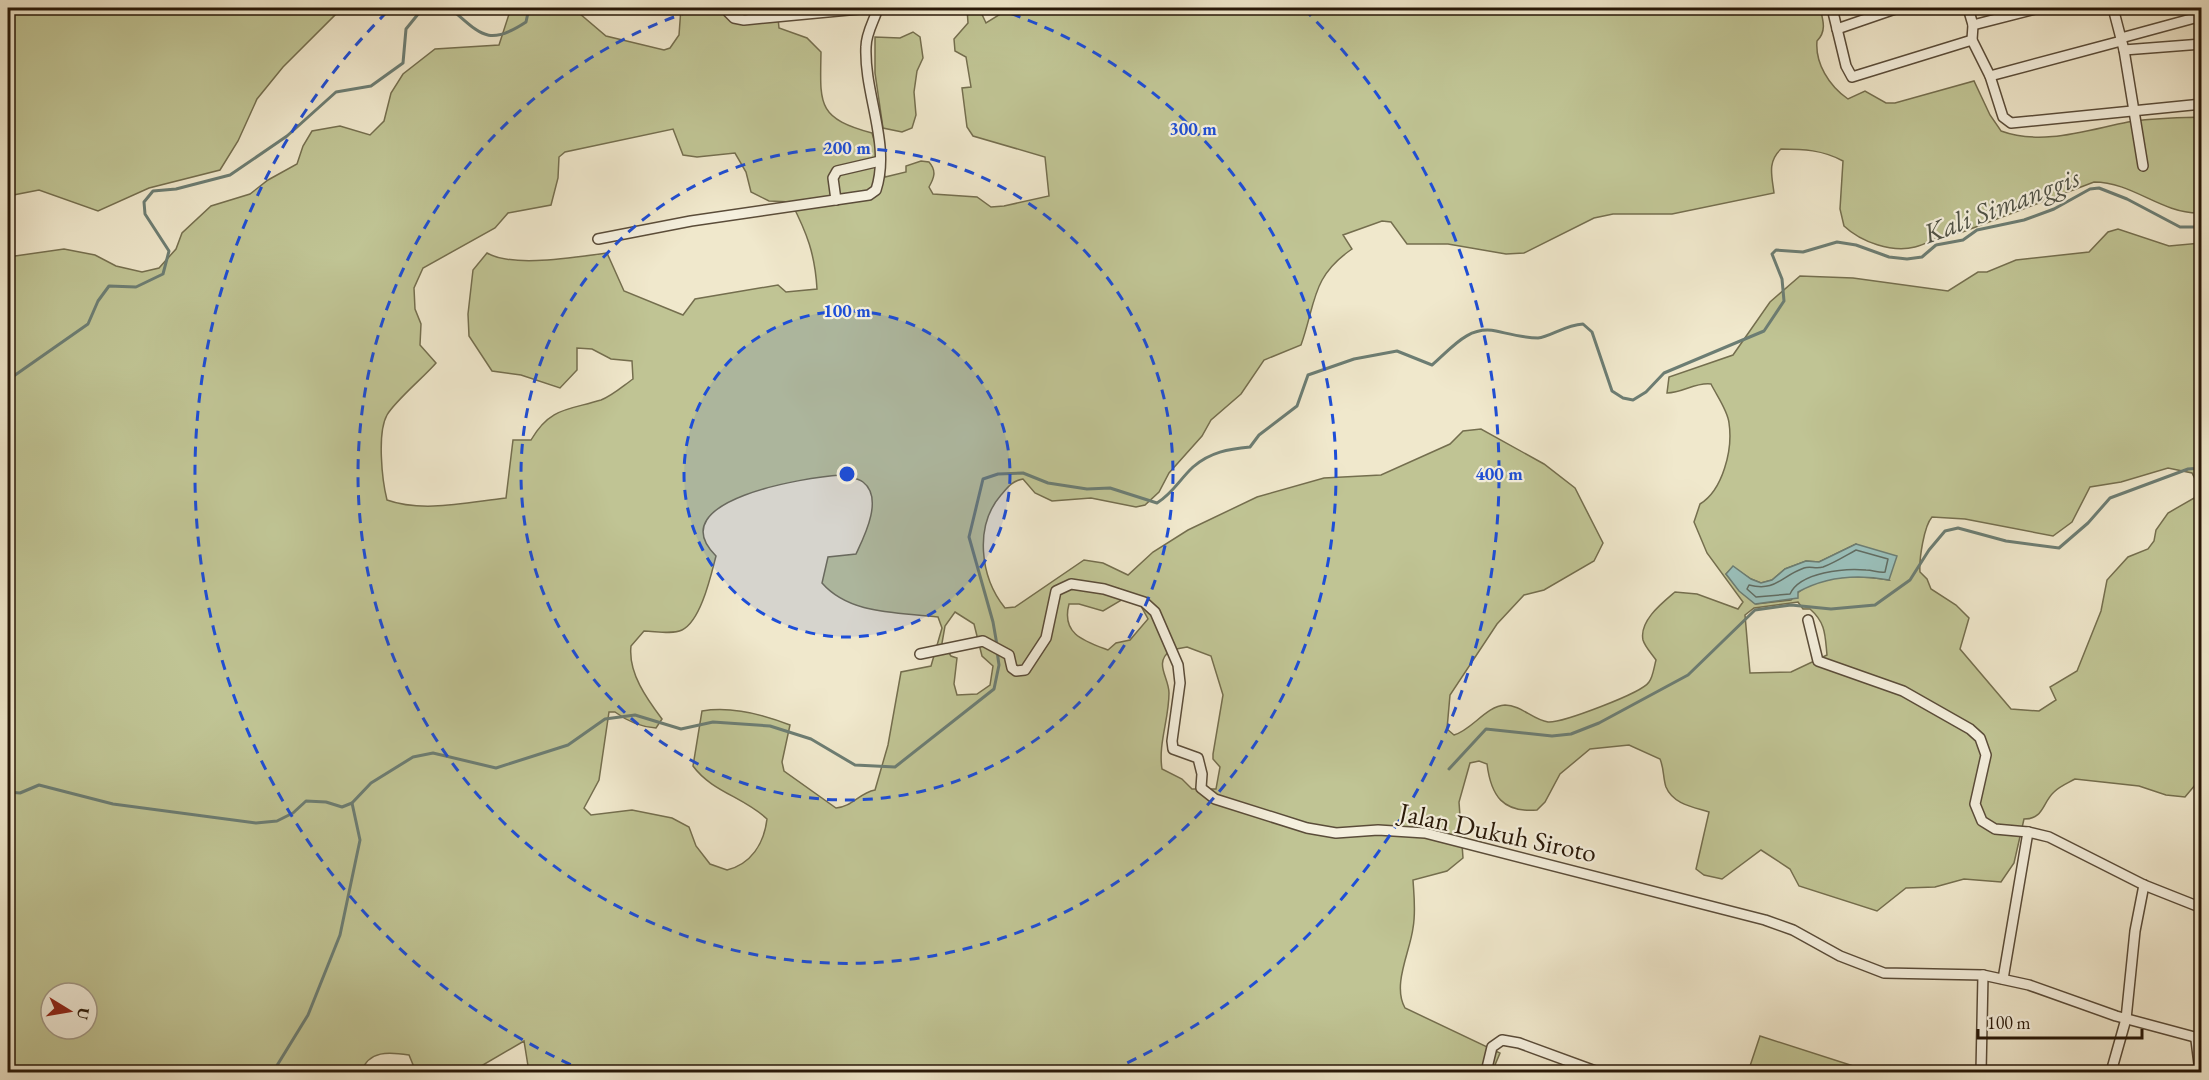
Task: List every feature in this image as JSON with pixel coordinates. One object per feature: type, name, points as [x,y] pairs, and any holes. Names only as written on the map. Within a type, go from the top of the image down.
[{"type":"street","points":[[728,8],[728,12],[734,18],[744,20],[870,8]]},
{"type":"street","points":[[598,240],[691,221],[869,195],[876,190],[880,161],[866,46],[878,8]]},
{"type":"street","points":[[1832,8],[1849,75],[1852,77],[1972,40]]},
{"type":"street","points":[[1837,29],[1898,8]]},
{"type":"street","points":[[1968,8],[1973,25],[1972,40],[1990,76],[2003,117],[2011,123],[2083,117],[2133,109],[2202,104]]},
{"type":"street","points":[[1973,25],[2039,8]]},
{"type":"street","points":[[2114,8],[2143,166]]},
{"type":"street","points":[[1990,76],[2122,43],[2202,16]]},
{"type":"street","points":[[2122,43],[2202,44]]},
{"type":"street","points":[[836,200],[833,178],[837,171],[880,161]]},
{"type":"street","name":"Jalan Dukuh Siroto","points":[[920,654],[983,641],[1009,655],[1012,668],[1016,671],[1025,670],[1046,638],[1056,591],[1071,584],[1120,593],[1144,603],[1155,612],[1178,664],[1180,684],[1172,741],[1173,749],[1198,758],[1202,774],[1201,788],[1215,799],[1307,828],[1336,833],[1378,830],[1425,834],[1765,920],[1793,930],[1840,956],[1884,973],[1983,975],[2029,985],[2126,1019],[2199,1040],[2200,1072]]},
{"type":"street","points":[[1808,620],[1818,661],[1903,692],[1970,729],[1980,738],[1986,755],[1975,804],[1982,821],[1995,829],[2028,832],[2049,837],[2144,885],[2202,908]]},
{"type":"street","points":[[2003,979],[2028,832]]},
{"type":"street","points":[[2111,1072],[2126,1019],[2135,931],[2144,885]]},
{"type":"street","points":[[1981,1072],[1983,975]]},
{"type":"street","points":[[1486,1072],[1492,1047],[1502,1040],[1519,1042],[1598,1072]]},
{"type":"green space","points":[[8,8],[339,8],[338,12],[283,67],[257,99],[238,141],[220,170],[149,188],[98,211],[39,190],[8,196]]},
{"type":"green space","points":[[511,8],[573,8],[606,36],[664,50],[670,48],[679,35],[681,8],[777,8],[779,28],[807,38],[821,52],[822,97],[826,107],[831,115],[841,121],[872,133],[885,177],[906,172],[906,166],[921,161],[929,162],[934,171],[929,187],[933,194],[977,197],[991,207],[1049,196],[1045,157],[973,136],[967,127],[962,88],[971,87],[966,57],[955,51],[954,39],[968,23],[967,8],[979,8],[986,23],[1010,8],[1820,8],[1823,25],[1822,33],[1817,41],[1818,58],[1829,81],[1848,99],[1865,91],[1886,103],[1895,103],[1974,81],[1990,115],[2001,131],[2032,137],[2064,135],[2128,122],[2201,117],[2201,209],[2198,213],[2171,208],[2108,183],[2094,182],[1960,233],[1948,234],[1915,247],[1887,247],[1859,237],[1844,226],[1840,209],[1843,161],[1828,154],[1813,151],[1781,149],[1772,164],[1774,193],[1672,214],[1613,214],[1594,218],[1524,253],[1506,254],[1448,244],[1407,244],[1391,222],[1382,221],[1343,235],[1352,249],[1339,259],[1322,281],[1301,345],[1264,360],[1241,394],[1211,420],[1202,436],[1169,473],[1159,492],[1145,505],[1136,507],[1091,498],[1052,501],[1035,493],[1023,479],[1019,480],[1008,487],[992,507],[984,536],[984,552],[990,582],[997,596],[1005,608],[1015,607],[1084,560],[1103,563],[1128,575],[1153,552],[1188,530],[1257,497],[1324,478],[1381,475],[1450,444],[1463,431],[1481,429],[1544,464],[1575,488],[1603,543],[1594,561],[1544,590],[1524,595],[1497,624],[1450,695],[1447,729],[1454,735],[1492,709],[1505,705],[1516,707],[1543,721],[1556,721],[1618,700],[1649,682],[1656,660],[1643,640],[1644,626],[1653,613],[1675,592],[1697,594],[1738,609],[1743,602],[1707,553],[1694,522],[1700,504],[1715,489],[1725,468],[1730,433],[1727,414],[1711,384],[1667,393],[1669,377],[1733,355],[1770,302],[1800,276],[1853,278],[1948,291],[1978,272],[1987,272],[2016,260],[2089,252],[2108,232],[2118,229],[2169,246],[2201,243],[2201,491],[2192,473],[2168,468],[2121,482],[2090,487],[2072,522],[2053,536],[1965,519],[1932,517],[1924,535],[1920,572],[1927,579],[1931,589],[1956,605],[1969,618],[1960,649],[2011,709],[2039,711],[2056,700],[2050,687],[2077,671],[2101,611],[2107,580],[2128,557],[2148,549],[2154,541],[2156,530],[2168,513],[2201,494],[2201,778],[2185,797],[2166,795],[2139,786],[2075,779],[2054,792],[2039,813],[2024,819],[2014,863],[2001,882],[1964,879],[1935,887],[1906,888],[1877,911],[1799,886],[1790,869],[1761,850],[1722,879],[1704,875],[1696,869],[1709,812],[1684,804],[1673,797],[1666,787],[1660,759],[1629,745],[1590,749],[1560,774],[1545,802],[1537,810],[1515,809],[1507,805],[1492,785],[1487,764],[1479,761],[1470,763],[1459,802],[1463,858],[1447,871],[1413,880],[1414,922],[1400,989],[1405,1008],[1500,1053],[1492,1072],[529,1072],[524,1041],[471,1072],[416,1072],[409,1055],[387,1053],[374,1056],[361,1072],[8,1072],[8,257],[64,249],[95,255],[116,266],[142,272],[159,268],[176,249],[182,233],[211,206],[250,194],[268,180],[297,164],[303,146],[312,131],[340,126],[370,135],[384,121],[391,93],[403,74],[435,49],[499,45]],"holes":[[[673,129],[683,155],[697,157],[735,153],[746,172],[751,192],[769,201],[791,202],[809,244],[817,289],[786,292],[778,285],[695,299],[683,315],[624,291],[607,253],[528,261],[512,260],[487,253],[473,270],[468,314],[469,336],[492,371],[521,375],[560,388],[577,370],[577,348],[592,349],[611,359],[632,361],[633,379],[601,400],[553,415],[545,421],[531,440],[513,440],[506,498],[431,506],[401,504],[387,500],[381,457],[384,423],[396,403],[436,363],[420,345],[421,324],[415,309],[414,288],[423,268],[495,228],[508,213],[551,205],[558,178],[559,157],[565,152]],[[841,475],[863,482],[869,489],[872,507],[856,554],[828,557],[822,583],[833,593],[860,607],[938,617],[942,628],[931,666],[901,672],[888,745],[875,790],[836,808],[784,771],[782,762],[790,725],[747,712],[713,710],[702,711],[693,766],[709,782],[758,811],[767,819],[763,837],[749,858],[727,870],[710,864],[696,846],[689,827],[672,818],[632,810],[591,815],[584,808],[599,780],[609,712],[615,712],[634,723],[656,728],[662,719],[636,676],[632,666],[631,646],[644,631],[668,633],[682,630],[695,617],[704,597],[716,556],[704,537],[707,520],[722,506],[744,495],[771,487]],[[1856,544],[1889,580],[1863,577],[1823,580],[1811,584],[1791,600],[1756,604],[1739,590],[1726,574],[1733,567],[1761,583],[1772,580],[1785,569],[1806,561],[1819,562]],[[1123,599],[1141,606],[1148,619],[1130,640],[1116,643],[1108,650],[1076,635],[1068,623],[1069,604],[1079,604],[1103,611]],[[1798,602],[1803,609],[1810,609],[1819,619],[1824,630],[1827,655],[1791,672],[1750,673],[1745,615],[1754,608]],[[955,612],[974,624],[982,656],[993,666],[990,685],[977,694],[957,695],[954,684],[957,658],[951,656],[942,643],[945,626]],[[1187,647],[1211,656],[1223,695],[1213,754],[1213,759],[1220,767],[1216,789],[1192,789],[1182,779],[1162,769],[1161,750],[1169,693],[1162,665],[1171,650]]]},
{"type":"green space","points":[[913,32],[920,37],[923,58],[917,71],[914,92],[916,115],[912,128],[902,132],[883,128],[875,73],[875,37],[900,38]]},
{"type":"green space","points":[[1760,1036],[1872,1072],[1748,1072]]},
{"type":"water","points":[[1856,544],[1897,556],[1889,580],[1865,577],[1842,578],[1820,583],[1798,592],[1798,598],[1755,604],[1739,591],[1726,574],[1733,566],[1761,583],[1772,580],[1785,569],[1806,561],[1819,562]]},
{"type":"waterway","points":[[8,380],[88,324],[98,301],[109,286],[136,287],[163,274],[169,251],[145,214],[144,202],[153,191],[176,189],[230,175],[287,136],[336,92],[371,86],[403,63],[406,29],[423,8]]},
{"type":"waterway","points":[[450,8],[477,30],[493,36],[513,30],[526,22],[529,8]]},
{"type":"waterway","name":"Kali Simanggis","points":[[997,645],[993,622],[969,537],[983,479],[998,474],[1023,473],[1048,483],[1087,489],[1110,488],[1157,503],[1168,495],[1199,462],[1227,450],[1250,447],[1259,435],[1297,406],[1308,375],[1354,359],[1397,351],[1432,365],[1468,335],[1486,330],[1538,338],[1570,326],[1583,324],[1592,332],[1612,391],[1623,398],[1633,400],[1646,392],[1664,373],[1764,331],[1784,301],[1782,279],[1772,254],[1776,250],[1803,252],[1837,242],[1856,245],[1889,257],[1907,259],[1922,257],[1936,245],[1963,240],[1977,230],[2024,220],[2054,209],[2090,189],[2099,188],[2127,199],[2180,227],[2202,227]]},
{"type":"waterway","points":[[1449,769],[1486,729],[1552,736],[1571,734],[1599,723],[1688,675],[1755,610],[1791,605],[1831,609],[1875,605],[1910,580],[1929,550],[1945,531],[1958,528],[2006,541],[2059,548],[2088,523],[2110,498],[2188,469],[2202,468]]},
{"type":"waterway","name":"Kali Simanggis","points":[[8,792],[20,793],[39,785],[113,804],[256,823],[277,821],[293,813],[306,801],[326,802],[342,807],[352,803],[371,783],[413,757],[433,753],[496,768],[568,745],[605,719],[635,715],[681,729],[713,722],[770,726],[811,739],[855,765],[895,767],[994,689],[999,665],[997,651]]},
{"type":"waterway","points":[[273,1072],[308,1015],[340,935],[360,840],[352,803]]}]
